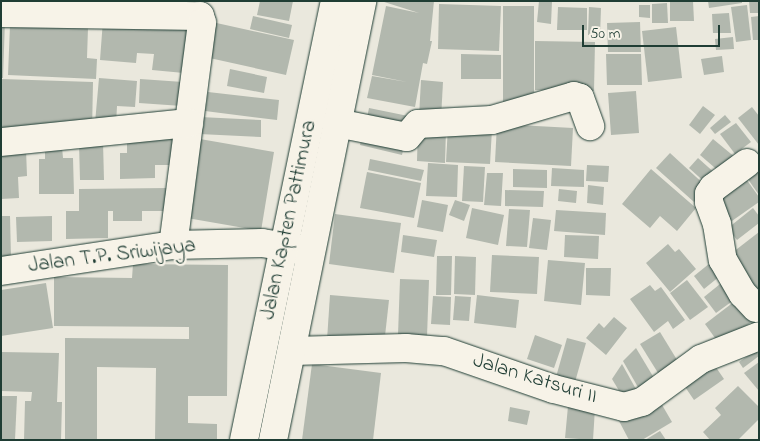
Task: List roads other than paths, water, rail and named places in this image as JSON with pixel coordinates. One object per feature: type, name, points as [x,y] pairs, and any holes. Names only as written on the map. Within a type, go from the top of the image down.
[{"type":"street","name":"Jalan Kapten Pattimura","points":[[244,440],[335,1]]},
{"type":"street","name":"Jalan Kapten Pattimura","points":[[273,440],[362,1]]},
{"type":"street","points":[[1,13],[200,16],[202,23],[173,245]]},
{"type":"street","points":[[337,123],[407,137],[418,124],[492,120],[574,96],[580,98],[590,126]]},
{"type":"street","points":[[1,142],[189,123]]},
{"type":"street","points":[[748,163],[714,188],[709,194],[709,202],[717,224],[723,260],[743,294],[758,308]]},
{"type":"street","name":"Jalan T.P. Sriwijaya","points":[[1,271],[173,245],[283,245],[310,251]]},
{"type":"street","name":"Jalan Katsuri II","points":[[292,351],[406,348],[444,351],[554,388],[624,407],[642,402],[701,359],[759,336]]}]
